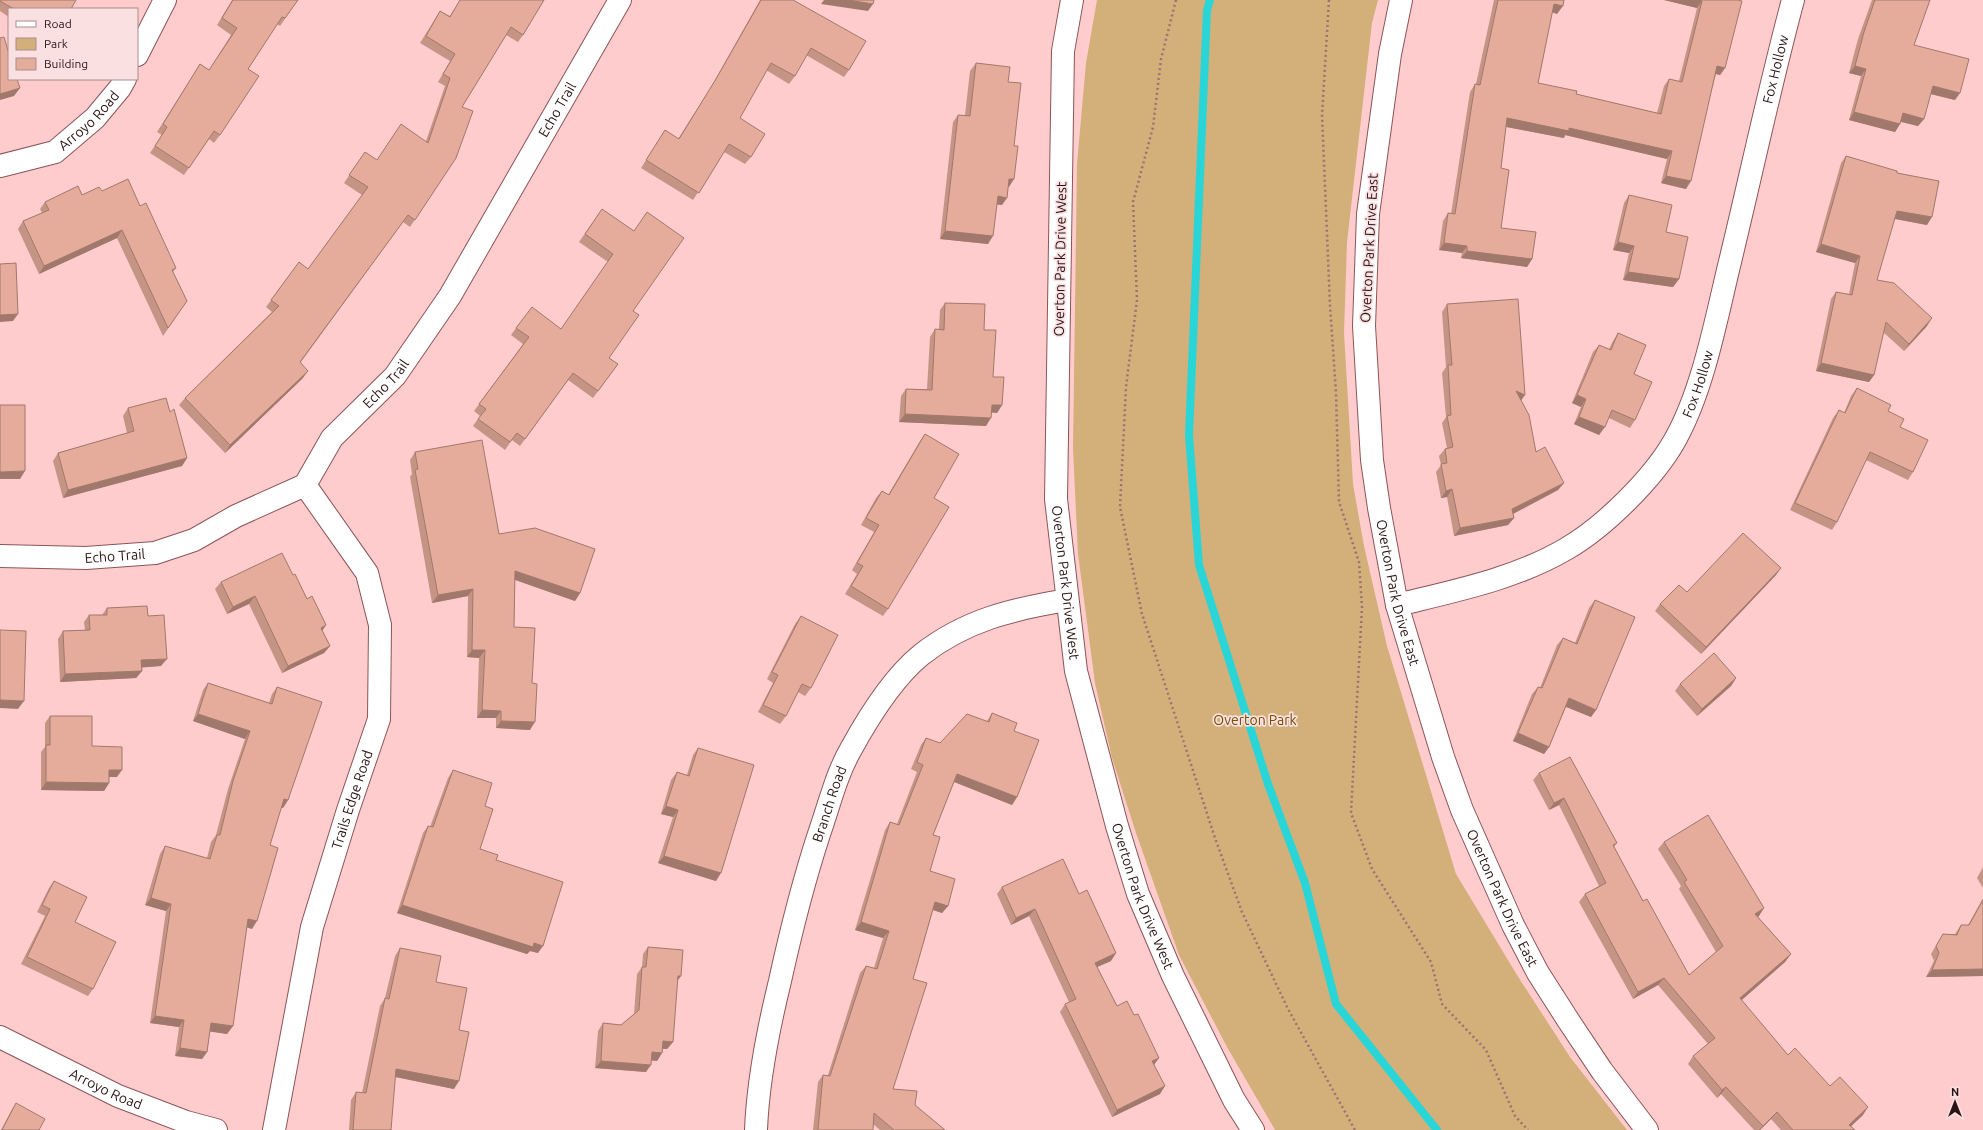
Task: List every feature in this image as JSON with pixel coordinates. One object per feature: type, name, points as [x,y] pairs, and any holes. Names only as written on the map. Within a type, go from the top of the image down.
[{"type":"street","points":[[138,53],[165,0]]},
{"type":"street","name":"Echo Trail","points":[[0,556],[86,558],[155,553],[194,540],[236,516],[305,485],[332,438],[395,376],[450,296],[620,0]]},
{"type":"street","name":"Overton Park Drive West","points":[[1072,0],[1063,52],[1056,499],[1076,672],[1117,826],[1138,894],[1176,982],[1234,1100],[1253,1130]]},
{"type":"street","name":"Overton Park Drive East","points":[[1401,0],[1390,54],[1368,214],[1364,326],[1372,460],[1380,516],[1397,605],[1462,810],[1510,918],[1538,973],[1568,1020],[1611,1084],[1647,1130]]},
{"type":"street","name":"Fox Hollow","points":[[1397,605],[1472,586],[1508,575],[1537,565],[1561,552],[1593,531],[1638,488],[1661,462],[1676,439],[1687,413],[1710,347],[1793,0]]},
{"type":"street","name":"Arroyo Road","points":[[0,166],[55,152],[95,118],[120,88],[124,80]]},
{"type":"street","name":"Trails Edge Road","points":[[274,1130],[312,927],[348,810],[379,719],[380,625],[367,573],[305,485]]},
{"type":"street","name":"Branch Road","points":[[756,1130],[757,1101],[769,1027],[797,904],[832,795],[850,750],[892,685],[920,656],[958,630],[1021,608],[1067,600]]},
{"type":"street","name":"Arroyo Road","points":[[0,1037],[118,1096],[186,1122],[216,1130]]},
{"type":"path","points":[[1176,0],[1161,59],[1153,127],[1133,202],[1137,300],[1126,387],[1120,507],[1142,614],[1215,838],[1242,912],[1288,1009],[1355,1130]]},
{"type":"green space","name":"Overton Park","points":[[1097,0],[1378,0],[1372,23],[1347,242],[1344,333],[1353,484],[1364,546],[1387,646],[1456,874],[1517,975],[1570,1057],[1627,1130],[1275,1130],[1227,1047],[1179,955],[1136,833],[1112,758],[1095,683],[1078,554],[1073,449],[1077,164],[1086,63]]},
{"type":"building","points":[[76,0],[72,8],[12,8],[0,1]]},
{"type":"building","points":[[233,0],[298,0],[285,18],[282,17],[248,69],[259,76],[220,135],[214,131],[189,168],[155,146],[167,127],[163,124],[200,64],[209,70],[237,28],[222,18]]},
{"type":"building","points":[[460,0],[544,0],[523,35],[511,27],[462,107],[473,111],[456,158],[415,220],[408,215],[300,362],[308,371],[230,445],[185,398],[279,306],[271,300],[299,262],[308,269],[368,187],[349,175],[365,152],[377,160],[401,124],[428,143],[450,78],[443,74],[455,54],[426,36],[440,11],[450,17]]},
{"type":"building","points":[[761,0],[793,0],[866,41],[849,70],[811,48],[795,76],[771,63],[740,118],[765,134],[751,157],[729,144],[699,193],[646,160],[665,130],[679,139],[716,79]]},
{"type":"building","points":[[848,0],[874,0],[873,4]]},
{"type":"building","points":[[1498,0],[1564,0],[1563,6],[1554,4],[1538,83],[1577,91],[1576,94],[1661,114],[1669,79],[1682,82],[1702,1],[1699,0],[1742,1],[1725,68],[1717,66],[1691,181],[1666,176],[1672,151],[1569,128],[1569,131],[1507,118],[1501,168],[1509,170],[1501,228],[1536,232],[1532,259],[1467,251],[1467,246],[1444,243],[1448,213],[1455,214],[1475,84],[1480,85]]},
{"type":"building","points":[[1875,0],[1930,0],[1914,45],[1969,59],[1960,93],[1933,86],[1924,119],[1903,113],[1900,124],[1854,112],[1866,69],[1855,66],[1864,32]]},
{"type":"building","points":[[4,37],[8,51],[8,80],[17,80],[20,88],[0,94],[0,38]]},
{"type":"building","points":[[976,63],[1010,67],[1008,82],[1021,83],[1014,146],[1018,146],[1014,179],[1009,179],[1007,198],[998,196],[993,236],[945,231],[958,115],[970,116]]},
{"type":"building","points":[[1846,156],[1897,171],[1897,173],[1939,181],[1932,217],[1897,211],[1877,280],[1894,283],[1932,318],[1909,344],[1886,322],[1874,375],[1821,363],[1836,292],[1852,295],[1860,256],[1821,244]]},
{"type":"building","points":[[128,179],[140,206],[146,203],[176,268],[172,270],[187,301],[168,328],[122,230],[44,266],[23,221],[49,210],[45,202],[78,186],[82,195],[99,187],[102,191]]},
{"type":"building","points":[[1629,195],[1672,205],[1666,232],[1688,237],[1679,279],[1628,272],[1634,246],[1618,242]]},
{"type":"building","points":[[602,209],[634,231],[647,212],[684,238],[633,311],[639,315],[609,358],[618,364],[598,391],[573,373],[525,439],[517,433],[510,442],[478,419],[486,409],[479,404],[529,337],[516,328],[532,307],[561,329],[613,254],[585,234]]},
{"type":"building","points":[[16,263],[18,314],[0,315],[0,264]]},
{"type":"building","points":[[1518,299],[1525,395],[1516,391],[1529,415],[1536,452],[1545,447],[1564,483],[1512,509],[1514,518],[1460,528],[1452,489],[1446,491],[1441,464],[1447,463],[1445,449],[1453,447],[1447,416],[1451,415],[1448,365],[1452,365],[1447,304]]},
{"type":"building","points":[[945,303],[985,304],[984,330],[996,330],[993,377],[1004,377],[1002,405],[992,405],[991,418],[905,414],[906,389],[932,390],[935,329],[944,330]]},
{"type":"building","points":[[1618,333],[1646,345],[1634,374],[1652,382],[1635,420],[1612,410],[1605,427],[1579,417],[1586,399],[1577,395],[1599,345],[1611,350]]},
{"type":"building","points":[[1857,388],[1891,405],[1888,411],[1904,419],[1900,427],[1928,440],[1913,472],[1870,452],[1837,522],[1795,503],[1839,410],[1845,413]]},
{"type":"building","points":[[166,398],[170,412],[174,409],[187,458],[68,490],[58,453],[134,431],[128,408]]},
{"type":"building","points":[[0,405],[25,405],[25,471],[0,472]]},
{"type":"building","points":[[925,434],[959,454],[934,498],[949,507],[888,609],[851,586],[863,566],[857,563],[879,525],[866,518],[882,491],[889,495]]},
{"type":"building","points":[[482,440],[499,534],[535,528],[595,549],[580,593],[515,571],[514,627],[535,628],[532,683],[537,684],[535,722],[501,721],[501,711],[482,710],[485,650],[472,650],[473,589],[438,595],[415,470],[418,469],[415,452]]},
{"type":"building","points":[[1743,533],[1781,568],[1706,647],[1660,604],[1679,585],[1687,592]]},
{"type":"building","points":[[282,553],[293,575],[295,574],[307,599],[312,596],[326,625],[321,628],[330,646],[288,666],[255,596],[233,607],[221,582]]},
{"type":"building","points":[[1595,600],[1635,617],[1596,710],[1569,698],[1549,747],[1518,733],[1538,687],[1542,688],[1563,638],[1577,644]]},
{"type":"building","points":[[147,606],[148,616],[164,615],[167,659],[141,660],[142,671],[65,674],[63,631],[90,630],[89,615],[107,615],[107,608]]},
{"type":"building","points":[[801,616],[838,635],[811,688],[802,684],[786,716],[763,705],[778,675],[772,672]]},
{"type":"building","points":[[0,630],[26,631],[24,701],[0,700]]},
{"type":"building","points":[[1714,653],[1736,678],[1702,709],[1680,684]]},
{"type":"building","points":[[208,683],[272,704],[277,687],[322,702],[288,800],[284,799],[270,845],[278,848],[257,921],[248,919],[233,1026],[211,1023],[207,1052],[180,1048],[184,1020],[155,1016],[171,904],[151,898],[165,846],[210,859],[217,835],[220,835],[233,781],[250,731],[198,714]]},
{"type":"building","points":[[992,713],[1017,723],[1014,731],[1039,740],[1017,797],[957,774],[933,835],[940,837],[930,871],[955,879],[948,906],[935,902],[913,979],[927,983],[893,1089],[917,1091],[915,1105],[945,1130],[894,1130],[874,1113],[873,1130],[818,1130],[823,1075],[830,1076],[866,966],[877,969],[889,931],[861,922],[890,822],[899,825],[923,765],[917,762],[926,738],[940,743],[967,714],[989,722]]},
{"type":"building","points":[[50,716],[92,716],[92,746],[122,747],[122,770],[109,770],[109,783],[46,782],[46,745],[50,745]]},
{"type":"building","points":[[698,748],[754,765],[721,873],[664,856],[678,810],[666,806],[677,772],[689,776]]},
{"type":"building","points":[[1570,757],[1617,843],[1613,845],[1643,901],[1647,899],[1689,975],[1723,946],[1684,882],[1687,880],[1664,842],[1708,815],[1764,908],[1755,914],[1791,954],[1740,998],[1788,1055],[1795,1048],[1830,1086],[1840,1077],[1868,1107],[1849,1125],[1855,1130],[1793,1130],[1777,1112],[1763,1126],[1726,1087],[1722,1090],[1693,1056],[1715,1038],[1664,978],[1638,992],[1585,894],[1606,883],[1564,798],[1554,803],[1539,773]]},
{"type":"building","points":[[453,770],[492,783],[485,806],[493,809],[480,849],[498,855],[496,860],[563,882],[543,946],[534,943],[533,947],[402,905],[428,826],[433,827]]},
{"type":"building","points":[[1063,859],[1079,894],[1087,890],[1116,953],[1095,963],[1117,1006],[1127,1001],[1134,1015],[1138,1014],[1159,1058],[1152,1061],[1165,1086],[1117,1110],[1065,1004],[1076,999],[1035,909],[1016,918],[1002,887]]},
{"type":"building","points":[[54,881],[87,897],[75,922],[116,942],[93,989],[27,957],[50,909],[42,905]]},
{"type":"building","points":[[1983,900],[1983,969],[1932,970],[1939,953],[1936,946],[1943,934],[1957,935],[1961,925],[1969,925]]},
{"type":"building","points":[[648,947],[683,950],[681,976],[678,976],[673,1042],[663,1041],[662,1053],[652,1052],[651,1065],[601,1061],[603,1023],[621,1025],[639,1010],[642,967],[646,967]]},
{"type":"building","points":[[400,948],[441,956],[436,982],[467,988],[459,1030],[469,1032],[459,1081],[396,1069],[391,1130],[353,1130],[356,1092],[366,1093],[385,998],[389,999]]},
{"type":"building","points":[[16,1103],[45,1119],[39,1130],[2,1130]]},
{"type":"waterway","points":[[1210,0],[1207,10],[1189,435],[1199,565],[1268,784],[1305,883],[1336,1004],[1437,1130]]}]
